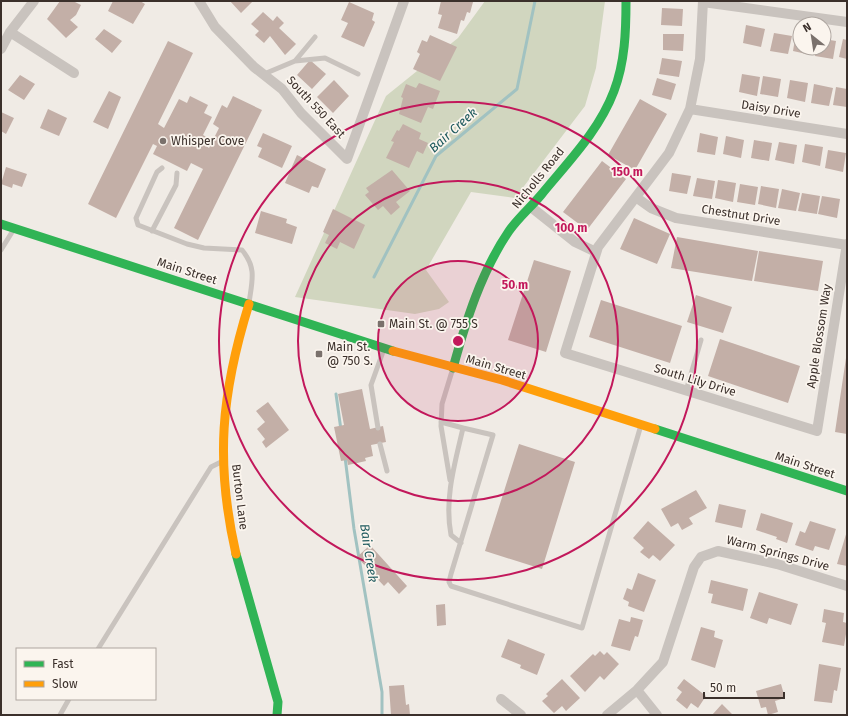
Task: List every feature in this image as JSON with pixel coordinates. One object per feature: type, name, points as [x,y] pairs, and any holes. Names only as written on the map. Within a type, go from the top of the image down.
[{"type":"main road","name":"Nicholls Road","points":[[453,368],[474,298],[487,268],[511,229],[531,207],[593,129],[608,105],[614,91],[622,63],[626,31],[626,1]]},
{"type":"main road","name":"Main Street","points":[[1,224],[384,348],[432,360],[453,368],[502,380],[847,491]]},
{"type":"main road","name":"Burton Lane","points":[[248,304],[238,337],[226,399],[223,460],[227,513],[240,568],[278,702],[276,715]]},
{"type":"street","points":[[1,49],[10,32],[34,1]]},
{"type":"street","name":"South 550 East","points":[[199,1],[215,27],[264,74],[282,89],[301,113],[347,159],[404,1]]},
{"type":"street","points":[[531,207],[575,242],[596,252],[603,240],[637,198],[669,153],[690,109],[700,59],[703,1],[847,22]]},
{"type":"street","points":[[10,32],[74,73]]},
{"type":"street","name":"Daisy Drive","points":[[690,109],[847,134]]},
{"type":"street","name":"Chestnut Drive","points":[[637,198],[651,208],[676,218],[847,245]]},
{"type":"street","name":"Apple Blossom Way","points":[[817,431],[847,245]]},
{"type":"street","name":"South Lily Drive","points":[[596,252],[565,353],[817,431]]},
{"type":"street","name":"Warm Springs Drive","points":[[607,715],[637,690],[663,662],[694,567],[701,557],[718,551],[777,564],[847,586]]},
{"type":"street","points":[[637,690],[657,715]]},
{"type":"street","points":[[501,699],[521,715]]},
{"type":"lane","name":"South 550 East","points":[[264,74],[295,61],[316,37]]},
{"type":"lane","points":[[295,61],[325,58],[358,74]]},
{"type":"lane","points":[[162,168],[157,172],[136,218],[138,225],[186,244],[204,248],[242,250],[249,259],[253,271],[248,304]]},
{"type":"lane","points":[[152,231],[176,185],[177,173]]},
{"type":"lane","points":[[1,250],[15,228]]},
{"type":"lane","points":[[686,391],[701,340]]},
{"type":"lane","points":[[378,428],[371,385],[384,348]]},
{"type":"lane","points":[[453,368],[442,404],[441,422],[450,483],[449,524],[451,535],[461,543]]},
{"type":"lane","points":[[441,422],[492,435],[461,543],[450,574],[449,582],[451,586],[582,628],[641,424]]},
{"type":"lane","points":[[450,483],[463,428]]},
{"type":"lane","points":[[380,444],[387,471]]},
{"type":"lane","points":[[99,648],[211,467],[223,460]]},
{"type":"lane","points":[[60,715],[68,700]]},
{"type":"green space","points":[[485,1],[605,1],[596,68],[585,106],[515,198],[471,192],[426,270],[449,302],[439,309],[415,314],[295,297],[386,96],[458,38]]},
{"type":"building","points":[[60,1],[73,1],[81,5],[76,15],[70,20],[78,27],[66,38],[47,19]]},
{"type":"building","points":[[113,1],[140,1],[145,4],[133,24],[108,11]]},
{"type":"building","points":[[230,1],[253,1],[241,13]]},
{"type":"building","points":[[441,1],[473,2],[470,13],[467,12],[464,21],[461,20],[457,34],[438,28],[442,15],[438,14]]},
{"type":"building","points":[[349,2],[374,13],[372,20],[375,22],[364,47],[341,37],[348,23],[341,20]]},
{"type":"building","points":[[662,8],[683,9],[682,26],[661,25]]},
{"type":"building","points":[[263,12],[273,21],[277,16],[284,23],[279,28],[296,44],[285,55],[270,36],[264,43],[255,35],[259,31],[251,24]]},
{"type":"building","points":[[746,25],[765,29],[761,47],[743,43]]},
{"type":"building","points":[[104,29],[122,41],[112,53],[95,39]]},
{"type":"building","points":[[774,33],[792,36],[788,54],[770,51]]},
{"type":"building","points":[[663,34],[684,34],[683,51],[663,50]]},
{"type":"building","points":[[430,35],[457,47],[440,81],[413,69],[420,54],[417,52],[422,40],[427,42]]},
{"type":"building","points":[[843,39],[847,40],[847,59],[839,57]]},
{"type":"building","points":[[832,40],[836,41],[833,59],[815,56],[832,56]]},
{"type":"building","name":"Whisper Cove","points":[[168,41],[193,53],[158,124],[164,128],[179,99],[187,103],[190,96],[208,105],[204,113],[212,117],[203,135],[208,138],[205,145],[209,148],[219,128],[213,124],[222,105],[227,108],[233,96],[262,110],[198,240],[174,228],[203,169],[191,163],[187,171],[153,154],[157,146],[153,144],[116,218],[88,204]]},
{"type":"building","points":[[662,58],[682,61],[679,77],[659,74]]},
{"type":"building","points":[[310,60],[326,74],[312,89],[297,75]]},
{"type":"building","points":[[742,74],[760,77],[757,96],[739,92]]},
{"type":"building","points":[[20,75],[35,84],[24,100],[8,90]]},
{"type":"building","points":[[763,76],[781,79],[778,97],[760,94]]},
{"type":"building","points":[[657,78],[676,84],[671,100],[652,95]]},
{"type":"building","points":[[334,80],[349,96],[333,113],[317,97]]},
{"type":"building","points":[[790,80],[808,83],[805,102],[787,98]]},
{"type":"building","points":[[419,83],[440,91],[433,109],[428,107],[421,123],[399,114],[403,98],[401,97],[406,84],[416,88]]},
{"type":"building","points":[[814,84],[833,88],[829,106],[811,103]]},
{"type":"building","points":[[836,87],[847,89],[847,107],[833,105]]},
{"type":"building","points":[[109,91],[121,97],[108,129],[93,122]]},
{"type":"building","points":[[640,99],[667,114],[635,170],[608,155]]},
{"type":"building","points":[[48,109],[67,118],[59,136],[40,128]]},
{"type":"building","points":[[1,112],[14,118],[6,134],[1,131]]},
{"type":"building","points":[[403,124],[421,133],[419,139],[428,143],[423,154],[417,151],[409,168],[386,158],[394,142],[391,141],[397,130],[399,131]]},
{"type":"building","points":[[263,133],[292,146],[282,168],[258,157],[262,148],[257,146]]},
{"type":"building","points":[[700,133],[718,137],[715,155],[697,152]]},
{"type":"building","points":[[726,136],[744,140],[741,158],[723,154]]},
{"type":"building","points":[[754,140],[772,143],[769,161],[751,158]]},
{"type":"building","points":[[779,142],[797,145],[794,164],[775,160]]},
{"type":"building","points":[[805,144],[823,147],[820,166],[802,162]]},
{"type":"building","points":[[828,150],[846,153],[843,172],[825,168]]},
{"type":"building","points":[[297,155],[326,169],[318,188],[312,186],[309,193],[285,183]]},
{"type":"building","points":[[602,161],[626,179],[587,230],[563,212]]},
{"type":"building","points":[[6,167],[27,174],[22,187],[13,184],[12,188],[1,184]]},
{"type":"building","points":[[392,170],[410,191],[396,202],[400,207],[391,215],[383,206],[378,210],[365,195],[369,192],[366,188]]},
{"type":"building","points":[[672,173],[691,176],[687,194],[669,191]]},
{"type":"building","points":[[697,178],[715,181],[712,199],[693,196]]},
{"type":"building","points":[[718,180],[736,183],[733,202],[715,198]]},
{"type":"building","points":[[740,184],[758,187],[755,205],[737,202]]},
{"type":"building","points":[[761,186],[779,189],[776,208],[758,204]]},
{"type":"building","points":[[782,189],[800,193],[796,211],[778,208]]},
{"type":"building","points":[[802,193],[820,196],[817,214],[798,211]]},
{"type":"building","points":[[822,196],[840,199],[837,218],[818,214]]},
{"type":"building","points":[[333,209],[365,225],[354,249],[340,242],[337,249],[325,243],[329,235],[323,232]]},
{"type":"building","points":[[261,211],[287,219],[286,223],[297,227],[292,244],[255,233]]},
{"type":"building","points":[[634,218],[670,234],[657,264],[620,249]]},
{"type":"building","points":[[677,237],[758,251],[752,281],[671,268]]},
{"type":"building","points":[[759,251],[823,261],[818,291],[754,281]]},
{"type":"building","points":[[534,260],[571,271],[546,352],[508,340]]},
{"type":"building","points":[[696,295],[732,307],[723,333],[687,322]]},
{"type":"building","points":[[601,300],[682,326],[670,363],[589,337]]},
{"type":"building","points":[[720,339],[800,366],[788,403],[708,376]]},
{"type":"building","points":[[847,358],[847,434],[835,432]]},
{"type":"building","points":[[362,389],[370,429],[383,426],[386,442],[371,445],[373,456],[365,458],[366,461],[348,465],[347,460],[341,461],[334,427],[344,425],[338,394]]},
{"type":"building","points":[[268,402],[289,430],[266,448],[262,442],[265,439],[257,429],[265,422],[256,411]]},
{"type":"building","points":[[519,444],[575,462],[542,569],[485,551]]},
{"type":"building","points":[[696,490],[707,508],[689,518],[693,524],[682,530],[678,523],[671,527],[661,509]]},
{"type":"building","points":[[719,504],[746,510],[742,528],[715,522]]},
{"type":"building","points":[[761,513],[793,523],[787,543],[776,539],[777,537],[756,530]]},
{"type":"building","points":[[648,521],[675,545],[660,561],[653,555],[649,559],[640,552],[644,548],[633,538]]},
{"type":"building","points":[[810,521],[836,529],[829,550],[815,546],[813,551],[795,545],[800,531],[805,533]]},
{"type":"building","points":[[847,531],[847,566],[837,564]]},
{"type":"building","points":[[370,545],[407,586],[399,594],[388,582],[384,586],[357,557]]},
{"type":"building","points":[[638,573],[656,580],[644,612],[628,606],[629,602],[623,599],[627,588],[632,590]]},
{"type":"building","points":[[711,580],[748,589],[743,611],[711,603],[713,594],[708,593]]},
{"type":"building","points":[[759,592],[798,604],[791,625],[769,618],[767,624],[750,618]]},
{"type":"building","points":[[445,604],[446,625],[437,626],[436,605]]},
{"type":"building","points":[[824,609],[844,613],[843,622],[847,623],[847,628],[844,646],[822,642],[826,623],[822,622]]},
{"type":"building","points":[[631,617],[643,620],[638,637],[635,636],[630,651],[611,646],[619,619],[630,622]]},
{"type":"building","points":[[701,627],[715,631],[714,637],[723,640],[715,668],[691,660]]},
{"type":"building","points":[[508,639],[545,654],[537,675],[520,668],[521,665],[501,657]]},
{"type":"building","points":[[600,651],[604,655],[607,652],[619,664],[604,680],[600,676],[585,692],[570,676],[593,654],[595,656]]},
{"type":"building","points":[[819,664],[841,668],[837,691],[834,690],[832,703],[814,701]]},
{"type":"building","points":[[562,679],[580,698],[566,711],[562,706],[554,713],[542,701],[548,696],[546,694]]},
{"type":"building","points":[[684,679],[706,696],[698,708],[691,703],[687,709],[676,700],[682,692],[677,688]]},
{"type":"building","points":[[781,684],[785,698],[775,701],[778,712],[768,715],[766,707],[761,708],[756,691]]},
{"type":"building","points":[[404,685],[406,705],[409,704],[410,715],[391,715],[389,686]]},
{"type":"building","points":[[722,704],[733,715],[712,715]]},
{"type":"waterway","name":"Bair Creek","points":[[374,277],[436,156],[517,89],[535,1]]},
{"type":"waterway","name":"Bair Creek","points":[[336,394],[341,430]]},
{"type":"waterway","name":"Bair Creek","points":[[345,457],[354,529],[382,692],[382,715]]},
{"type":"traffic: fast","points":[[453,368],[475,297],[499,247],[520,217],[541,195],[582,146],[608,106],[618,80],[623,58],[626,1]]},
{"type":"traffic: fast","points":[[1,224],[393,351]]},
{"type":"traffic: fast","points":[[655,429],[847,491]]},
{"type":"traffic: fast","points":[[236,554],[278,702],[277,715]]},
{"type":"traffic: slow","points":[[236,554],[229,521],[225,489],[224,428],[232,368],[249,304]]},
{"type":"traffic: slow","points":[[393,351],[502,380],[655,429]]},
{"type":"place","name":"Whisper Cove","points":[[163,141]]},
{"type":"place","name":"Main St. @ 755 S","points":[[381,324]]},
{"type":"place","name":"Main St. @ 750 S.","points":[[319,354]]}]
